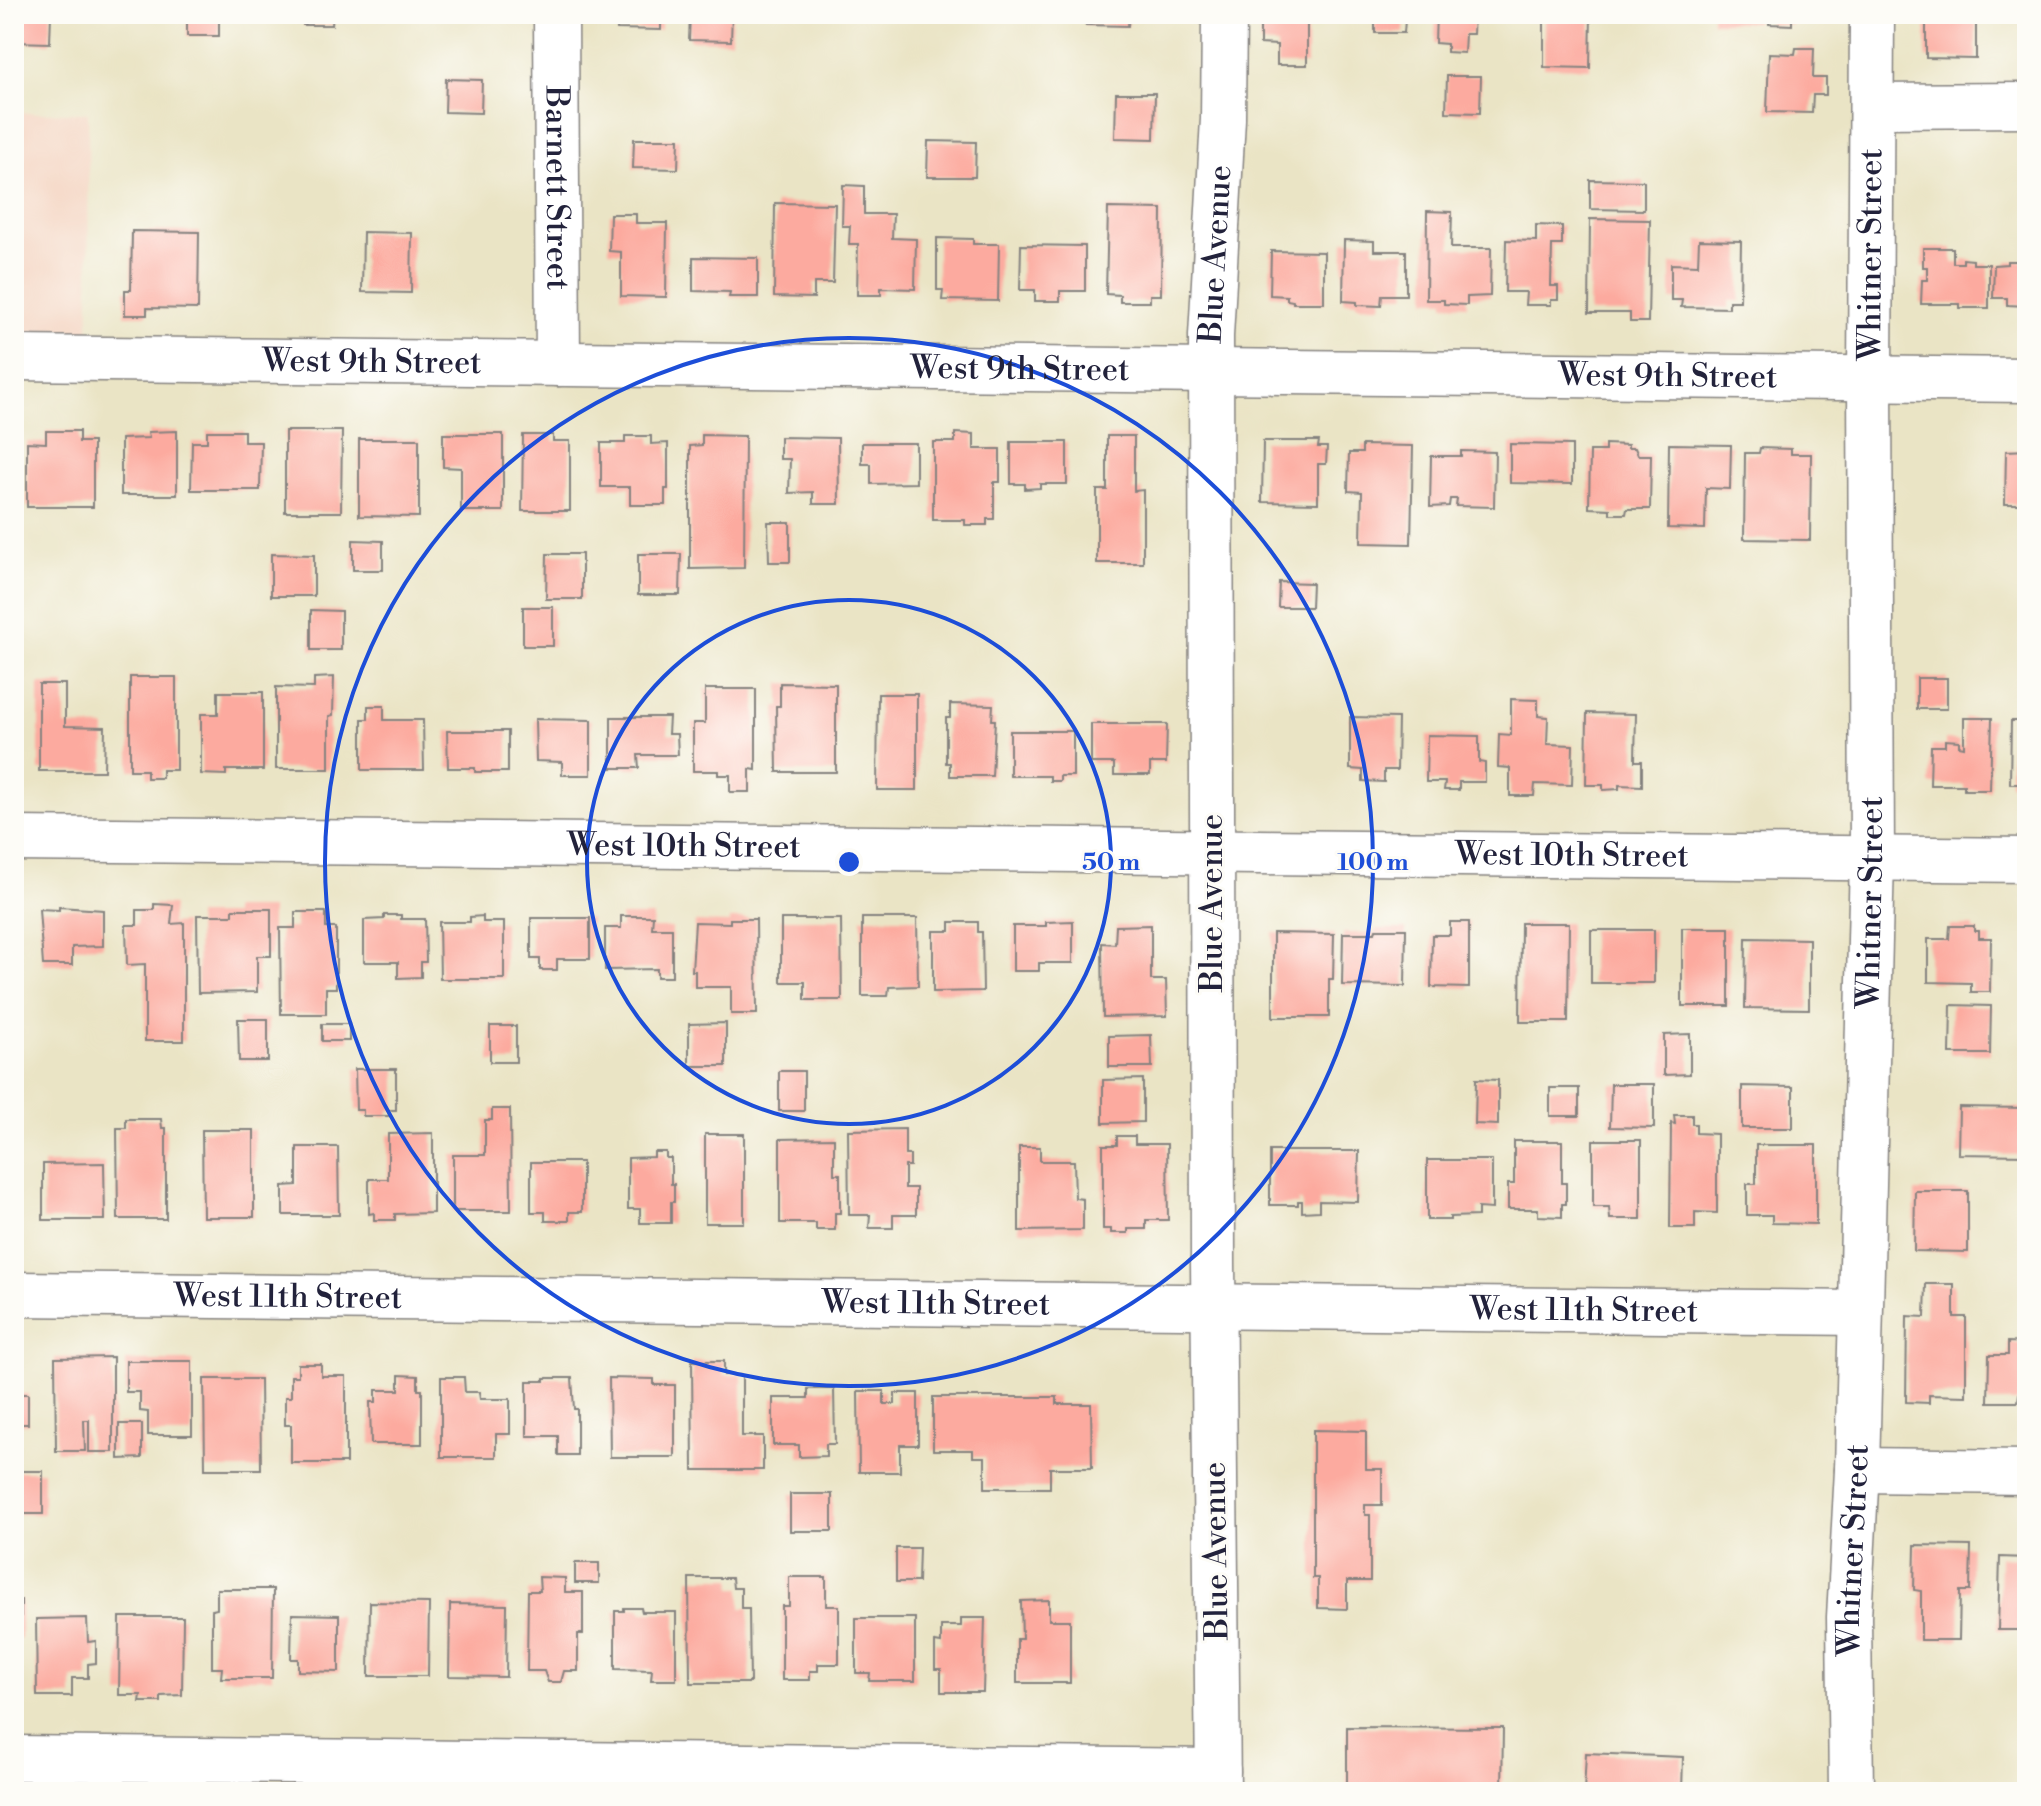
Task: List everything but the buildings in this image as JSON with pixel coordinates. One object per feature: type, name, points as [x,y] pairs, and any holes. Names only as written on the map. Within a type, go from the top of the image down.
[{"type":"street","name":"Barnett Street","points":[[556,14],[558,364]]},
{"type":"street","name":"Blue Avenue","points":[[1218,1782],[1213,1306],[1211,336],[1223,119],[1224,14]]},
{"type":"street","name":"Whitner Street","points":[[1851,1792],[1849,1617],[1857,1470],[1872,858],[1872,14]]},
{"type":"street","points":[[1872,106],[2027,105]]},
{"type":"street","name":"West 9th Street","points":[[14,358],[2027,380]]},
{"type":"street","name":"West 10th Street","points":[[14,839],[2027,860]]},
{"type":"street","name":"West 11th Street","points":[[14,1294],[1859,1313]]},
{"type":"street","points":[[1857,1470],[2027,1472]]},
{"type":"street","points":[[14,1758],[1218,1782]]},
{"type":"shaded area","points":[[14,113],[88,113],[89,338],[14,338]]}]
